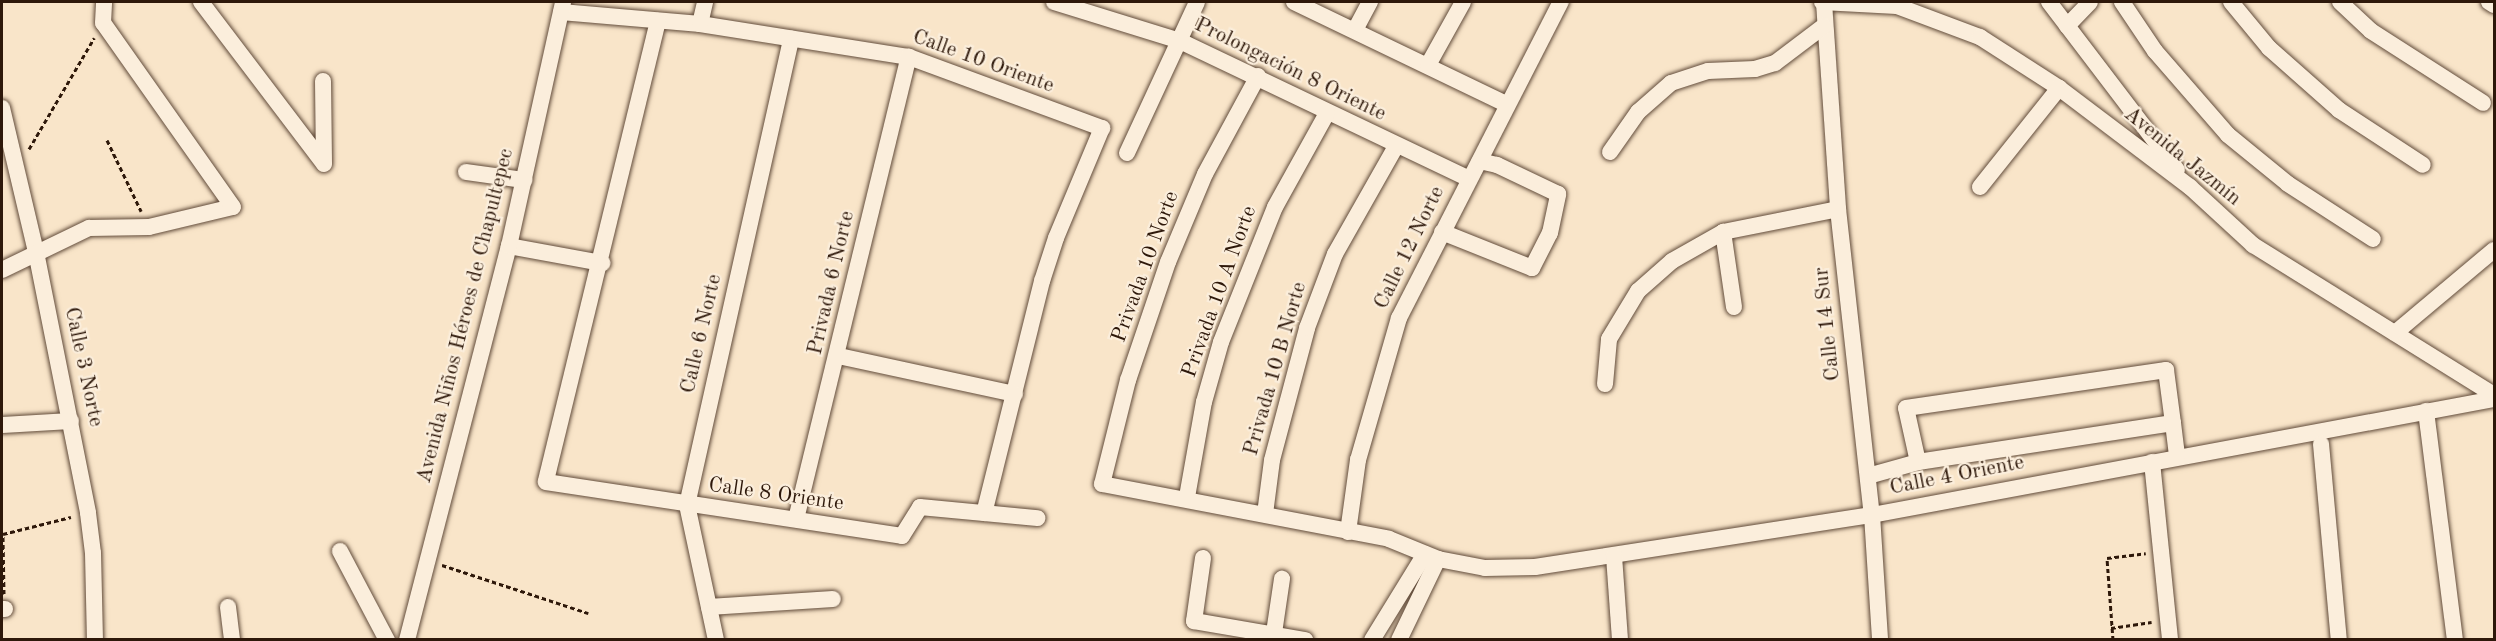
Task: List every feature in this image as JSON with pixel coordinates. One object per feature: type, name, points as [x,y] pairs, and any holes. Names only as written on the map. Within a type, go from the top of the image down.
[{"type":"street","points":[[2,270],[90,228],[149,226],[232,207],[103,22],[104,2]]},
{"type":"street","points":[[201,2],[324,164],[323,81]]},
{"type":"street","points":[[700,24],[705,2]]},
{"type":"street","name":"Prolongación 8 Oriente","points":[[1054,2],[1180,41],[1258,76],[1327,113],[1469,180]]},
{"type":"street","points":[[1127,153],[1197,2]]},
{"type":"street","points":[[1294,2],[1508,105]]},
{"type":"street","points":[[1355,30],[1370,2]]},
{"type":"street","points":[[1428,65],[1462,2]]},
{"type":"street","name":"Calle 12 Norte","points":[[1348,532],[1358,460],[1399,318],[1561,2]]},
{"type":"street","name":"Calle 14 Sur","points":[[1824,2],[1838,209],[1872,515],[1880,639]]},
{"type":"street","name":"Avenida Jazmín","points":[[1824,2],[1897,6],[1936,18],[1980,37],[2059,88],[2190,187],[2253,245],[2494,397]]},
{"type":"street","points":[[2049,2],[2190,187]]},
{"type":"street","points":[[2067,27],[2090,2]]},
{"type":"street","points":[[2122,2],[2155,51],[2228,135],[2288,184],[2373,239]]},
{"type":"street","points":[[2231,2],[2270,48],[2339,110],[2423,165]]},
{"type":"street","points":[[2340,2],[2371,32],[2483,102]]},
{"type":"street","points":[[2489,2],[2494,4]]},
{"type":"street","name":"Calle 10 Oriente","points":[[562,7],[658,21],[700,24],[909,57],[1102,129],[1056,238],[1015,394]]},
{"type":"street","name":"Avenida Niños Héroes de Chapultepec","points":[[407,639],[509,246],[562,7]]},
{"type":"street","points":[[509,246],[602,263],[658,21]]},
{"type":"street","points":[[1610,152],[1638,112],[1671,83],[1708,71],[1755,69],[1775,63],[1824,26]]},
{"type":"street","name":"Calle 6 Norte","points":[[716,639],[687,505],[791,38]]},
{"type":"street","name":"Privada 6 Norte","points":[[796,519],[838,356],[909,57]]},
{"type":"street","name":"Privada 10 Norte","points":[[1102,483],[1128,380],[1168,262],[1205,174],[1258,76]]},
{"type":"street","points":[[1980,187],[2059,88]]},
{"type":"street","name":"Calle 3 Norte","points":[[2,108],[8,178],[36,252],[88,513],[93,553],[95,639]]},
{"type":"street","name":"Privada 10 A Norte","points":[[1187,497],[1204,402],[1233,308],[1275,207],[1327,113]]},
{"type":"street","name":"Privada 10 B Norte","points":[[1265,514],[1272,460],[1306,328],[1335,254],[1396,146]]},
{"type":"street","points":[[1442,232],[1532,268],[1550,234],[1558,194],[1497,165],[1479,161]]},
{"type":"street","points":[[466,172],[524,180]]},
{"type":"street","points":[[1605,384],[1609,339],[1638,291],[1672,261],[1723,232],[1838,209]]},
{"type":"street","points":[[1723,232],[1734,307]]},
{"type":"street","points":[[2395,333],[2494,250]]},
{"type":"street","name":"Calle 8 Oriente","points":[[602,263],[546,482],[902,536],[920,507],[1037,518]]},
{"type":"street","points":[[838,356],[1015,394],[984,513]]},
{"type":"street","points":[[1918,462],[1906,408],[2166,370],[2177,458]]},
{"type":"street","name":"Calle 4 Oriente","points":[[1102,483],[1187,497],[1348,532],[1389,538],[1431,556],[1485,568],[1535,567],[1872,515],[2494,397]]},
{"type":"street","points":[[2426,411],[2455,639]]},
{"type":"street","points":[[2,425],[71,420]]},
{"type":"street","points":[[1868,476],[1918,462],[2173,423]]},
{"type":"street","points":[[2321,444],[2339,639]]},
{"type":"street","points":[[2152,462],[2170,639]]},
{"type":"street","points":[[340,551],[387,639]]},
{"type":"street","points":[[1372,639],[1431,556]]},
{"type":"street","points":[[1399,639],[1431,556]]},
{"type":"street","points":[[1614,556],[1620,639]]},
{"type":"street","points":[[1203,558],[1194,621],[1305,639]]},
{"type":"street","points":[[1274,633],[1282,579]]},
{"type":"street","points":[[709,607],[833,599]]},
{"type":"street","points":[[228,607],[232,639]]},
{"type":"path","points":[[8,178],[103,22]]},
{"type":"path","points":[[107,140],[149,226]]},
{"type":"path","points":[[3,609],[3,534],[88,513]]},
{"type":"path","points":[[2113,639],[2107,558],[2162,551]]},
{"type":"path","points":[[428,560],[588,613]]},
{"type":"path","points":[[2112,628],[2168,619]]}]
